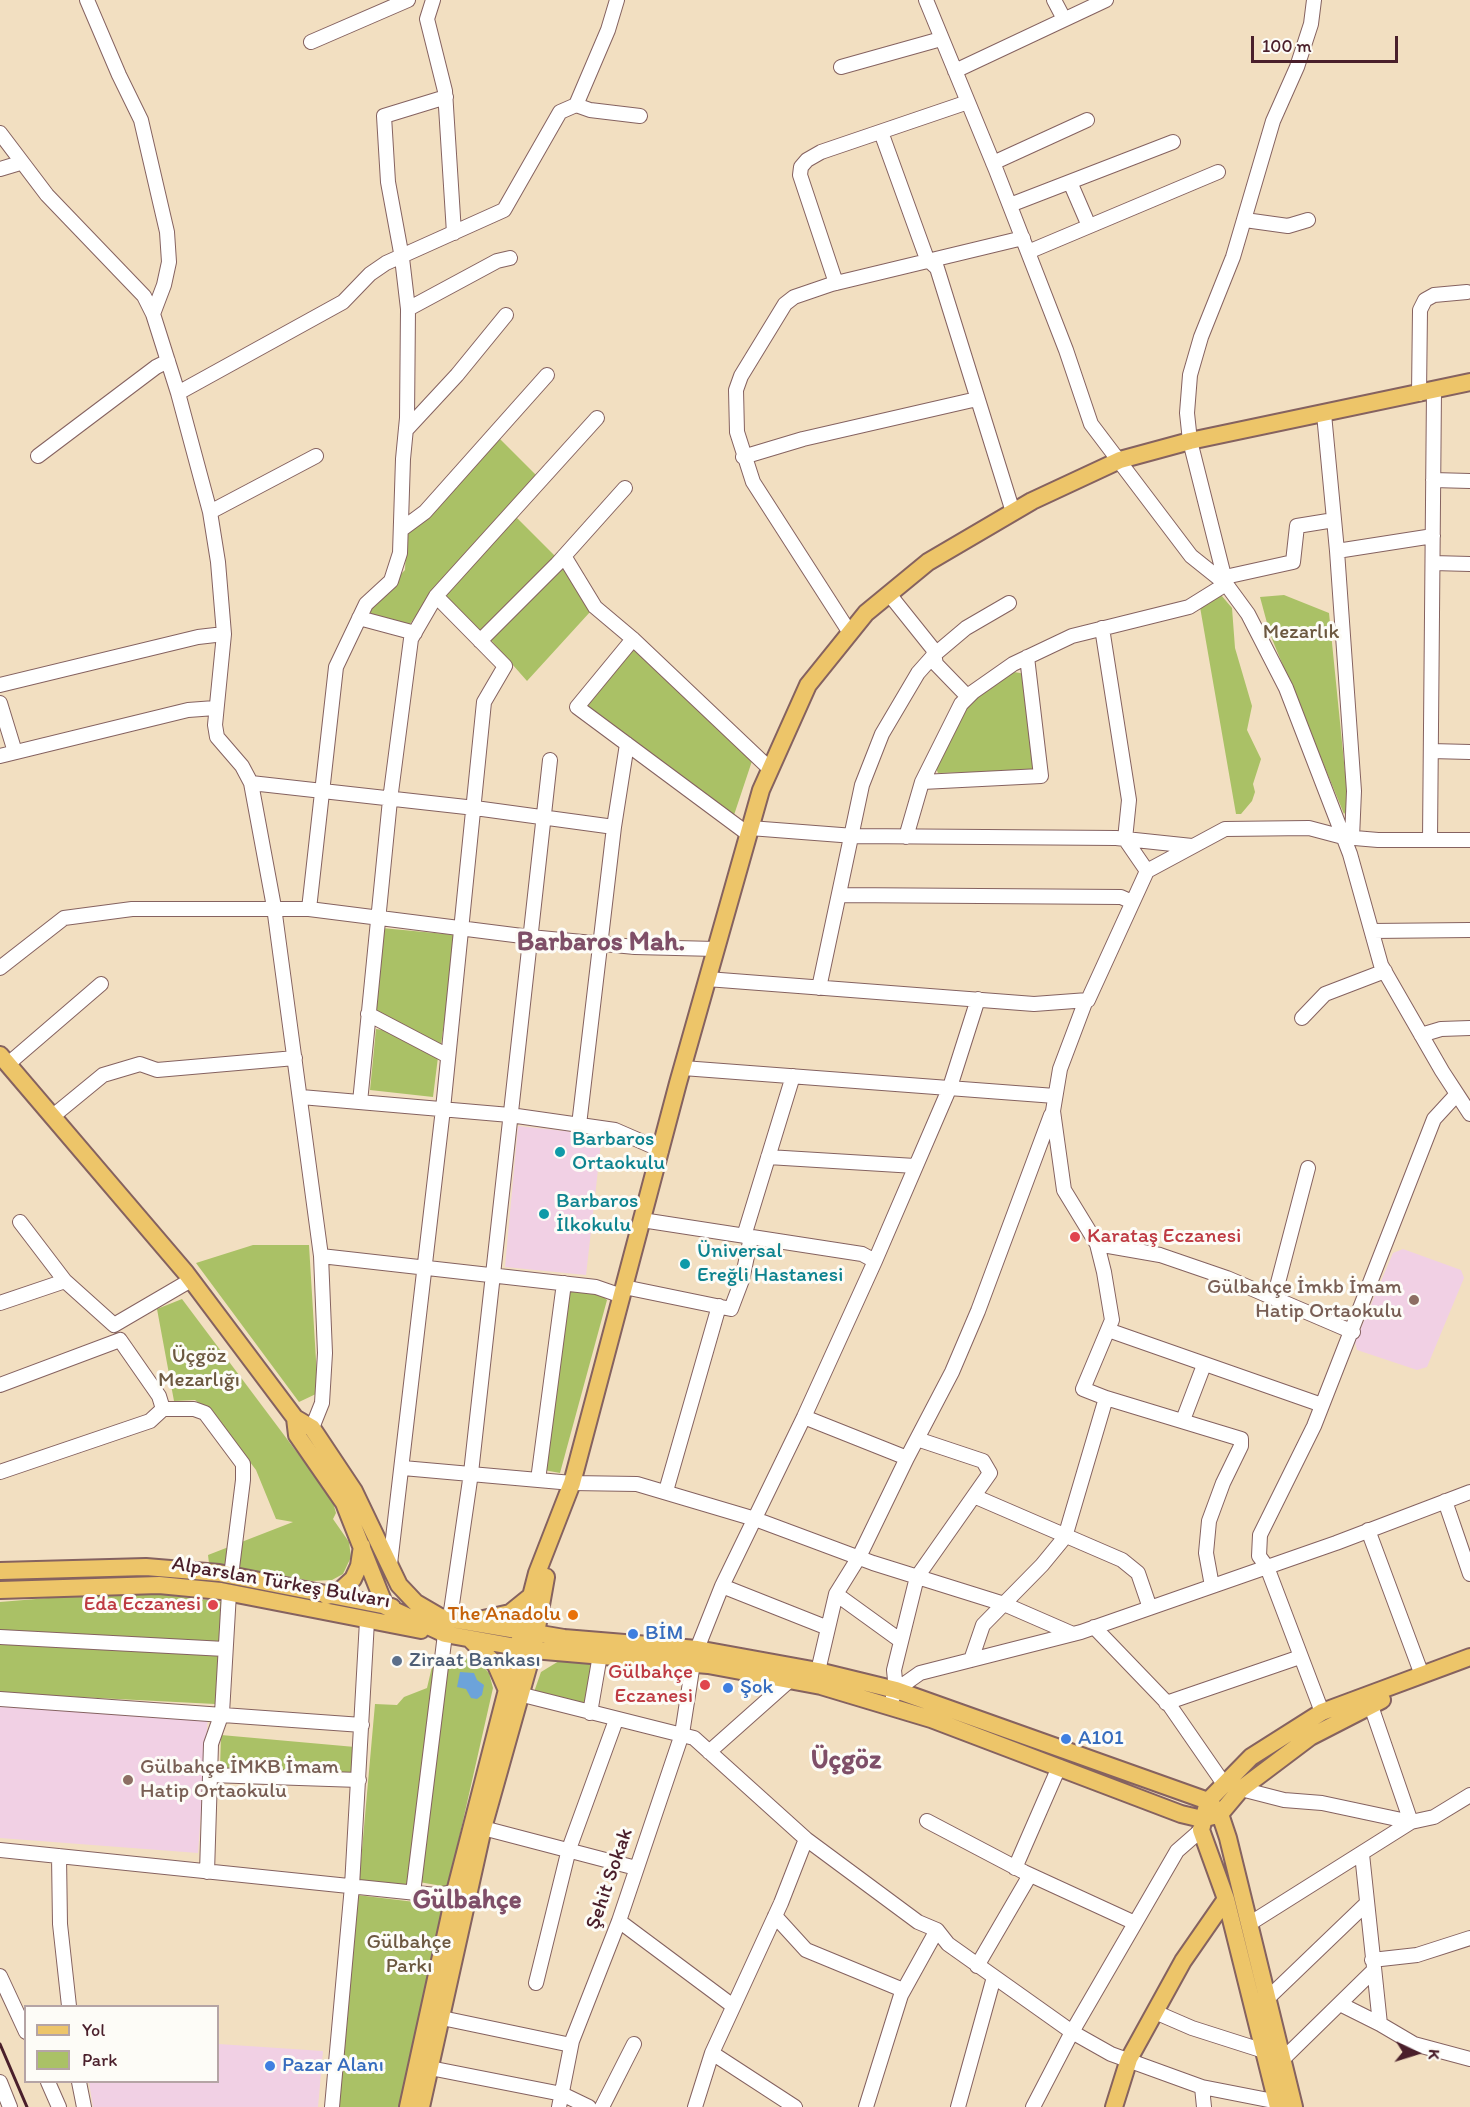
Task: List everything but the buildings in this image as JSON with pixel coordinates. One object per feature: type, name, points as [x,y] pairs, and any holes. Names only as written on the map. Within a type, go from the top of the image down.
[{"type":"main road","points":[[421,2107],[536,1600],[537,1573],[572,1483],[683,1068],[761,790],[808,685],[866,613],[928,562],[1013,512],[1120,460],[1190,441],[1470,382]]},
{"type":"main road","points":[[4,1060],[191,1280],[295,1418],[312,1428],[354,1491],[399,1585],[416,1603],[470,1639],[516,1687]]},
{"type":"main road","points":[[295,1418],[297,1435],[344,1503],[385,1606]]},
{"type":"main road","points":[[327,1596],[342,1589],[353,1579],[359,1566],[362,1546]]},
{"type":"main road","name":"Alparslan Türkeş Bulvarı","points":[[0,1571],[147,1567],[231,1576],[385,1606],[445,1623]]},
{"type":"main road","name":"Alparslan Türkeş Bulvarı","points":[[0,1590],[159,1585],[229,1593],[367,1621],[445,1623]]},
{"type":"main road","points":[[445,1623],[504,1615],[536,1600]]},
{"type":"main road","points":[[536,1600],[562,1645],[600,1655],[695,1656],[790,1680],[893,1697],[1201,1824],[1226,1899],[1264,2051],[1288,2105]]},
{"type":"main road","points":[[468,1621],[527,1641]]},
{"type":"main road","points":[[470,1639],[527,1641],[695,1656],[818,1671],[1214,1807]]},
{"type":"main road","points":[[408,2107],[455,1892],[516,1687],[562,1645]]},
{"type":"main road","points":[[1201,1824],[1214,1807],[1224,1784],[1263,1748],[1322,1712],[1470,1657]]},
{"type":"main road","points":[[1214,1807],[1310,1737],[1371,1706],[1470,1666]]},
{"type":"main road","points":[[1214,1807],[1249,1924],[1282,2060],[1288,2105]]},
{"type":"main road","points":[[1114,2107],[1129,2059],[1183,1961],[1226,1899]]},
{"type":"street","points":[[87,0],[141,120],[167,232],[169,262],[165,285],[153,314]]},
{"type":"street","points":[[311,42],[408,0]]},
{"type":"street","points":[[433,0],[428,19],[446,97],[454,233]]},
{"type":"street","points":[[576,105],[608,30],[617,0]]},
{"type":"street","points":[[1054,0],[1064,20]]},
{"type":"street","points":[[955,70],[1106,0]]},
{"type":"street","points":[[1314,0],[1307,35],[1297,67],[1273,121],[1233,257],[1201,337],[1190,375],[1187,413],[1190,441],[1226,581],[1248,614],[1286,688],[1347,837],[1385,971],[1470,1114]]},
{"type":"street","points":[[929,1],[941,39],[1023,238],[1091,424],[1191,556],[1226,581]]},
{"type":"street","points":[[841,67],[941,39]]},
{"type":"street","points":[[309,909],[336,667],[366,604],[394,575],[400,553],[406,430],[408,309],[402,258],[388,182],[384,116],[446,97]]},
{"type":"street","points":[[836,283],[800,175],[801,167],[807,160],[821,152],[968,102]]},
{"type":"street","points":[[178,393],[343,302],[370,274],[386,263],[402,258],[504,210],[560,111],[576,105],[590,110],[640,116]]},
{"type":"street","points":[[993,162],[1087,120]]},
{"type":"street","points":[[881,132],[927,259],[937,268],[1013,512]]},
{"type":"street","points":[[0,134],[20,163],[47,195],[144,296],[153,314],[178,393],[210,512],[218,562],[224,634],[224,661],[215,708],[218,737],[242,766],[251,783],[274,907],[321,1256],[325,1353],[322,1403],[312,1428]]},
{"type":"street","points":[[1010,205],[1173,142]]},
{"type":"street","points":[[0,169],[20,163]]},
{"type":"street","points":[[1028,252],[1218,172]]},
{"type":"street","points":[[1070,182],[1089,226]]},
{"type":"street","points":[[1245,220],[1288,226],[1308,220]]},
{"type":"street","points":[[850,633],[753,482],[743,457],[737,432],[736,390],[741,376],[785,304],[794,297],[836,283],[927,259],[1023,238]]},
{"type":"street","points":[[408,309],[497,261],[510,258]]},
{"type":"street","points":[[1430,840],[1433,480],[1420,310],[1425,300],[1434,295],[1467,292]]},
{"type":"street","points":[[406,430],[457,375],[506,315]]},
{"type":"street","points":[[38,456],[156,367],[168,361]]},
{"type":"street","points":[[402,529],[425,512],[547,375]]},
{"type":"street","points":[[743,457],[802,440],[977,399]]},
{"type":"street","points":[[1324,414],[1337,551],[1354,791],[1347,837]]},
{"type":"street","points":[[360,1102],[398,723],[411,639],[436,596],[597,418]]},
{"type":"street","points":[[210,512],[316,456]]},
{"type":"street","points":[[1433,480],[1470,481]]},
{"type":"street","points":[[480,641],[564,556],[625,488]]},
{"type":"street","points":[[906,837],[922,782],[961,704],[968,697],[1013,664],[1072,636],[1189,607],[1226,581],[1293,562],[1297,526],[1334,520]]},
{"type":"street","points":[[1337,551],[1433,536]]},
{"type":"street","points":[[564,556],[595,607],[633,639],[770,769]]},
{"type":"street","points":[[1433,563],[1470,564]]},
{"type":"street","points":[[889,594],[933,649],[936,664],[968,697]]},
{"type":"street","points":[[390,1564],[403,1468],[443,1109],[484,702],[505,666],[436,596]]},
{"type":"street","points":[[819,988],[854,836],[862,785],[882,734],[918,673],[934,655],[966,628],[1009,603]]},
{"type":"street","points":[[358,618],[414,633]]},
{"type":"street","points":[[1102,628],[1129,800],[1125,839],[1147,871]]},
{"type":"street","points":[[0,685],[198,637],[224,634]]},
{"type":"street","points":[[633,639],[577,707],[749,831],[854,836],[1125,839],[1192,846]]},
{"type":"street","points":[[922,782],[1041,776],[1027,657]]},
{"type":"street","points":[[0,703],[15,752]]},
{"type":"street","points":[[0,756],[188,710],[215,708]]},
{"type":"street","points":[[579,1125],[614,827],[627,744]]},
{"type":"street","points":[[1431,751],[1470,752]]},
{"type":"street","points":[[413,1893],[445,1623],[471,1473],[550,760]]},
{"type":"street","points":[[251,783],[475,808],[614,827]]},
{"type":"street","points":[[818,1671],[836,1594],[859,1557],[952,1372],[978,1311],[1053,1111],[1060,1069],[1086,1000],[1147,871],[1226,829],[1240,827],[1309,828],[1347,837],[1470,840]]},
{"type":"street","points":[[840,895],[1120,897],[1132,902]]},
{"type":"street","points":[[0,968],[64,918],[132,909],[274,907],[309,909],[377,919],[600,944],[716,949]]},
{"type":"street","points":[[1372,931],[1470,930]]},
{"type":"street","points":[[1302,1018],[1325,994],[1385,971]]},
{"type":"street","points":[[708,979],[1034,1004],[1086,1000]]},
{"type":"street","points":[[4,1060],[101,984]]},
{"type":"street","name":"Şehit Sokak","points":[[560,2101],[571,2045],[619,1921],[682,1734],[695,1656],[722,1586],[804,1418],[950,1087],[978,999]]},
{"type":"street","points":[[368,1014],[448,1056]]},
{"type":"street","points":[[1421,1035],[1442,1029],[1470,1028]]},
{"type":"street","points":[[53,1116],[103,1075],[140,1064],[157,1070],[295,1058]]},
{"type":"street","points":[[683,1068],[1055,1096]]},
{"type":"street","points":[[321,1256],[596,1287],[731,1309],[742,1280],[747,1236],[768,1157],[793,1076]]},
{"type":"street","points":[[1322,1712],[1267,1567],[1259,1556],[1260,1535],[1322,1406],[1353,1332],[1434,1119],[1457,1094]]},
{"type":"street","points":[[300,1097],[510,1115],[615,1130],[661,1150]]},
{"type":"street","points":[[1053,1111],[1064,1190],[1096,1244],[1112,1320],[1083,1389],[1241,1439],[1241,1446],[1223,1483],[1209,1521],[1206,1553],[1212,1586]]},
{"type":"street","points":[[768,1157],[915,1167]]},
{"type":"street","points":[[1274,1298],[1308,1168]]},
{"type":"street","points":[[642,1220],[862,1254],[875,1261]]},
{"type":"street","points":[[20,1222],[65,1281],[114,1325],[120,1340],[159,1396],[163,1409]]},
{"type":"street","points":[[1096,1244],[1160,1255],[1227,1278],[1353,1332]]},
{"type":"street","points":[[114,1325],[191,1280]]},
{"type":"street","points":[[0,1303],[65,1281]]},
{"type":"street","points":[[538,1480],[564,1283]]},
{"type":"street","points":[[666,1491],[719,1306]]},
{"type":"street","points":[[1108,1330],[1322,1406]]},
{"type":"street","points":[[0,1385],[120,1340]]},
{"type":"street","points":[[1183,1420],[1204,1365]]},
{"type":"street","points":[[971,1660],[983,1625],[1065,1537],[1106,1398]]},
{"type":"street","points":[[0,1472],[150,1421],[163,1409],[194,1409],[205,1413],[243,1464],[231,1576]]},
{"type":"street","points":[[804,1418],[907,1458]]},
{"type":"street","points":[[893,1697],[894,1670],[917,1577],[976,1497],[990,1473],[983,1461],[917,1439]]},
{"type":"street","points":[[403,1468],[572,1483],[637,1484],[666,1491],[755,1519],[917,1577],[1004,1604],[1073,1634]]},
{"type":"street","points":[[893,1697],[920,1673],[1073,1634],[1267,1567],[1470,1492]]},
{"type":"street","points":[[976,1497],[1122,1560],[1138,1573],[1150,1608]]},
{"type":"street","points":[[1445,1501],[1470,1574]]},
{"type":"street","points":[[1368,1530],[1422,1675]]},
{"type":"street","points":[[722,1586],[828,1628]]},
{"type":"street","points":[[207,1872],[211,1744],[222,1713],[229,1593]]},
{"type":"street","points":[[836,1594],[901,1641]]},
{"type":"street","points":[[332,2107],[352,1886],[367,1621]]},
{"type":"street","points":[[1094,1627],[1166,1702],[1224,1784]]},
{"type":"street","points":[[0,1637],[225,1649]]},
{"type":"street","points":[[590,1713],[600,1655]]},
{"type":"street","points":[[1166,1702],[1300,1657]]},
{"type":"street","points":[[709,1752],[790,1680]]},
{"type":"street","points":[[516,1687],[590,1713],[694,1738],[806,1839],[918,1922],[937,1930],[948,1944],[977,1966],[1072,2032],[1111,2054],[1202,2087],[1288,2105]]},
{"type":"street","points":[[0,1699],[222,1713],[362,1725]]},
{"type":"street","points":[[1371,1706],[1411,1822]]},
{"type":"street","points":[[536,1983],[569,1849],[616,1720]]},
{"type":"street","points":[[1016,1868],[1059,1767]]},
{"type":"street","points":[[210,1775],[359,1780]]},
{"type":"street","points":[[1241,1789],[1284,1800],[1322,1803],[1411,1822]]},
{"type":"street","points":[[1249,1924],[1411,1822],[1434,1817],[1470,1794]]},
{"type":"street","points":[[927,1821],[1030,1875],[1135,1923]]},
{"type":"street","points":[[1034,2107],[1072,2032],[1177,1851],[1201,1824]]},
{"type":"street","points":[[483,1828],[636,1868]]},
{"type":"street","points":[[695,2107],[712,2053],[775,1916],[806,1839]]},
{"type":"street","points":[[0,1850],[413,1893],[436,1895],[455,1892]]},
{"type":"street","points":[[1362,1854],[1372,1966],[1380,2024]]},
{"type":"street","points":[[59,1856],[60,1924],[69,2005]]},
{"type":"street","points":[[977,1966],[1030,1875]]},
{"type":"street","points":[[1267,1999],[1366,1903]]},
{"type":"street","points":[[775,1916],[806,1950],[903,1990]]},
{"type":"street","points":[[619,1921],[733,2006]]},
{"type":"street","points":[[866,2107],[903,1990],[937,1930]]},
{"type":"street","points":[[1282,2060],[1340,2004],[1372,1966],[1470,1938]]},
{"type":"street","points":[[0,1976],[24,2028]]},
{"type":"street","points":[[958,2107],[994,1977]]},
{"type":"street","points":[[1340,2004],[1414,2044],[1470,2059]]},
{"type":"street","points":[[1155,2012],[1192,2028],[1264,2051]]},
{"type":"street","points":[[442,2018],[571,2045]]},
{"type":"street","points":[[602,2107],[634,2044]]},
{"type":"street","points":[[712,2053],[795,2107]]},
{"type":"street","points":[[430,2068],[589,2107]]},
{"type":"street","points":[[0,2082],[6,2104]]},
{"type":"street","points":[[48,2083],[60,2107]]},
{"type":"street","points":[[79,2083],[84,2107]]},
{"type":"street","points":[[1202,2087],[1204,2107]]},
{"type":"shaded area","points":[[518,1126],[602,1135],[586,1275],[505,1267]]},
{"type":"shaded area","name":"Gülbahçe İmkb İmam Hatip Ortaokulu","points":[[1403,1249],[1461,1270],[1464,1278],[1427,1367],[1417,1370],[1357,1350],[1355,1342],[1393,1253]]},
{"type":"shaded area","name":"Gülbahçe İMKB İmam Hatip Ortaokulu","points":[[0,1704],[208,1716],[198,1853],[0,1838]]},
{"type":"shaded area","name":"Pazar Alanı","points":[[219,2044],[323,2051],[318,2107],[93,2107],[89,2083],[219,2083]]},
{"type":"green space","points":[[497,436],[537,476],[436,590],[409,625],[368,613],[368,607],[405,570],[407,530]]},
{"type":"green space","points":[[515,516],[555,556],[481,634],[444,595]]},
{"type":"green space","points":[[565,562],[590,612],[527,681],[490,639]]},
{"type":"green space","points":[[1221,595],[1232,608],[1235,648],[1252,706],[1247,730],[1261,759],[1253,784],[1255,792],[1252,801],[1241,814],[1236,814],[1200,607]]},
{"type":"green space","name":"Mezarlık","points":[[1284,595],[1329,613],[1346,782],[1348,809],[1344,814],[1270,634],[1260,597]]},
{"type":"green space","points":[[631,648],[641,650],[753,758],[734,815],[585,705]]},
{"type":"green space","points":[[1014,672],[1026,674],[1036,771],[938,773],[935,766],[971,700]]},
{"type":"green space","points":[[382,928],[456,935],[441,1045],[376,1014]]},
{"type":"green space","points":[[376,1029],[383,1030],[438,1057],[433,1097],[370,1090]]},
{"type":"green space","name":"Üçgöz Mezarlığı","points":[[253,1245],[309,1245],[318,1393],[299,1402],[196,1263]]},
{"type":"green space","points":[[568,1288],[599,1293],[607,1300],[560,1473],[544,1470]]},
{"type":"green space","name":"Üçgöz Mezarlığı","points":[[182,1299],[332,1499],[336,1513],[333,1519],[349,1542],[351,1557],[343,1574],[332,1580],[312,1581],[209,1563],[208,1555],[293,1522],[276,1519],[256,1470],[213,1413],[195,1400],[174,1401],[157,1309]]},
{"type":"green space","points":[[132,1591],[224,1602],[220,1643],[0,1631],[0,1602]]},
{"type":"green space","points":[[0,1641],[220,1655],[215,1704],[0,1693]]},
{"type":"green space","name":"Gülbahçe Parkı","points":[[446,1657],[476,1659],[489,1673],[493,1688],[448,1887],[419,1882]]},
{"type":"green space","points":[[434,1658],[438,1661],[410,1887],[359,1883],[375,1704],[397,1705],[404,1697],[427,1688]]},
{"type":"green space","points":[[559,1661],[595,1664],[588,1707],[534,1692],[541,1672]]},
{"type":"green space","points":[[221,1735],[355,1747],[353,1775],[220,1769]]},
{"type":"green space","points":[[357,1895],[448,1906],[402,2107],[339,2107]]},
{"type":"water","points":[[460,1672],[474,1673],[477,1680],[484,1685],[482,1695],[477,1699],[471,1698],[466,1689],[457,1687]]},
{"type":"railway","points":[[0,2044],[27,2107]]},
{"type":"place","name":"Barbaros Ortaokulu","points":[[560,1152]]},
{"type":"place","name":"Barbaros İlkokulu","points":[[544,1214]]},
{"type":"place","name":"Karataş Eczanesi","points":[[1075,1237]]},
{"type":"place","name":"Üniversal Ereğli Hastanesi","points":[[685,1264]]},
{"type":"place","name":"Gülbahçe İmkb İmam Hatip Ortaokulu","points":[[1414,1300]]},
{"type":"place","name":"Eda Eczanesi","points":[[213,1605]]},
{"type":"place","name":"The Anadolu","points":[[573,1615]]},
{"type":"place","name":"BİM","points":[[633,1634]]},
{"type":"place","name":"Ziraat Bankası","points":[[397,1661]]},
{"type":"place","name":"Gülbahçe Eczanesi","points":[[705,1685]]},
{"type":"place","name":"Şok","points":[[728,1688]]},
{"type":"place","name":"A101","points":[[1066,1739]]},
{"type":"place","name":"Gülbahçe İMKB İmam Hatip Ortaokulu","points":[[128,1780]]},
{"type":"place","name":"Pazar Alanı","points":[[270,2066]]},
{"type":"district","name":"Barbaros Mah.","points":[[601,943]]},
{"type":"district","name":"Üçgöz","points":[[846,1761]]},
{"type":"district","name":"Gülbahçe","points":[[467,1901]]}]
